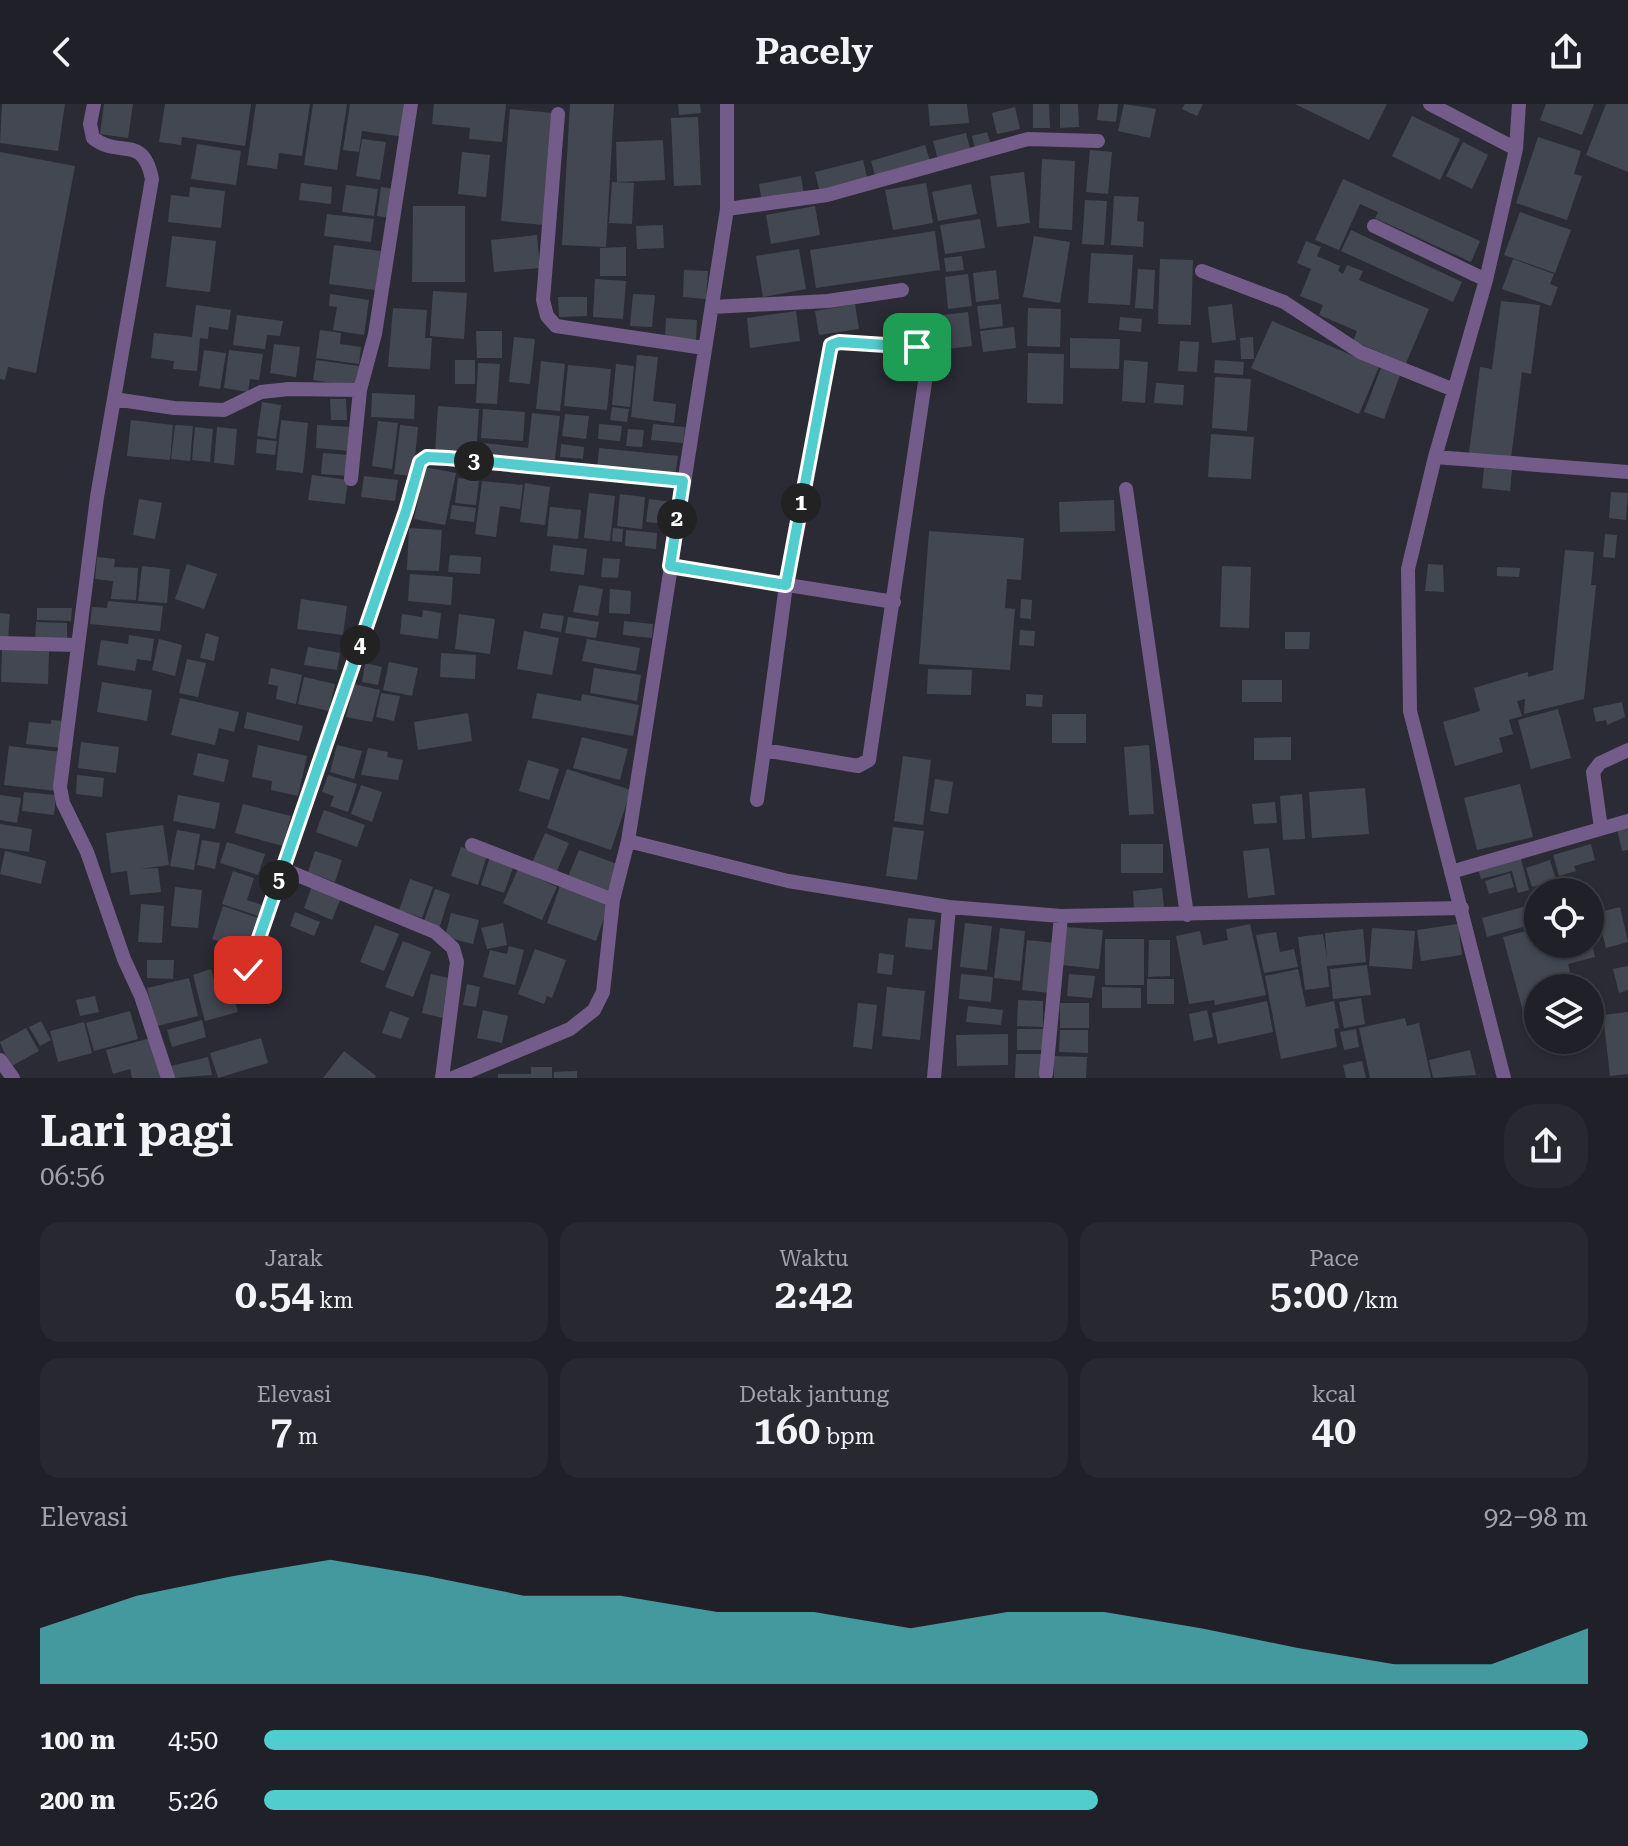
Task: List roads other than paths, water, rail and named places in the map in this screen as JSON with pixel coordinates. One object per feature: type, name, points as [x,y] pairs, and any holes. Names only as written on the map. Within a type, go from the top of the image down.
[{"type":"street","points":[[94,104],[90,124],[93,138],[103,145],[136,149],[145,155],[152,179],[76,645],[60,787],[63,803],[87,852],[124,959],[141,996],[168,1078]]},
{"type":"street","points":[[351,479],[360,390],[375,334],[411,104]]},
{"type":"street","points":[[453,1078],[570,1029],[594,1010],[605,981],[613,900],[628,841],[727,209],[727,104]]},
{"type":"street","points":[[1430,104],[1516,149]]},
{"type":"street","points":[[1504,1078],[1410,711],[1408,569],[1435,457],[1486,280],[1516,149],[1519,104]]},
{"type":"street","points":[[558,114],[543,300],[547,316],[556,326],[704,348]]},
{"type":"street","points":[[727,209],[827,195],[1028,139],[1098,141]]},
{"type":"street","points":[[1374,226],[1486,280]]},
{"type":"street","points":[[1202,271],[1284,302],[1360,352],[1454,390]]},
{"type":"street","points":[[712,307],[828,301],[902,290]]},
{"type":"street","points":[[757,800],[786,585],[831,345],[839,342],[917,347],[929,355],[869,760],[865,765],[858,766],[764,750]]},
{"type":"street","points":[[114,399],[174,408],[224,410],[261,392],[289,389],[360,390]]},
{"type":"street","points":[[248,970],[406,511],[420,462],[427,457],[683,481]]},
{"type":"street","points":[[1435,457],[1628,472]]},
{"type":"street","points":[[1126,489],[1187,915]]},
{"type":"street","points":[[670,566],[894,602]]},
{"type":"street","points":[[0,643],[76,645]]},
{"type":"street","points":[[1601,828],[1593,772],[1600,763],[1628,750]]},
{"type":"street","points":[[1451,872],[1628,821]]},
{"type":"street","points":[[628,841],[788,881],[949,907],[1061,916],[1462,908]]},
{"type":"street","points":[[472,845],[613,900]]},
{"type":"street","points":[[283,869],[435,932],[453,948],[457,962],[442,1078]]},
{"type":"street","points":[[934,1078],[949,907]]},
{"type":"street","points":[[1046,1074],[1061,916]]},
{"type":"street","points":[[0,1060],[13,1078]]}]
